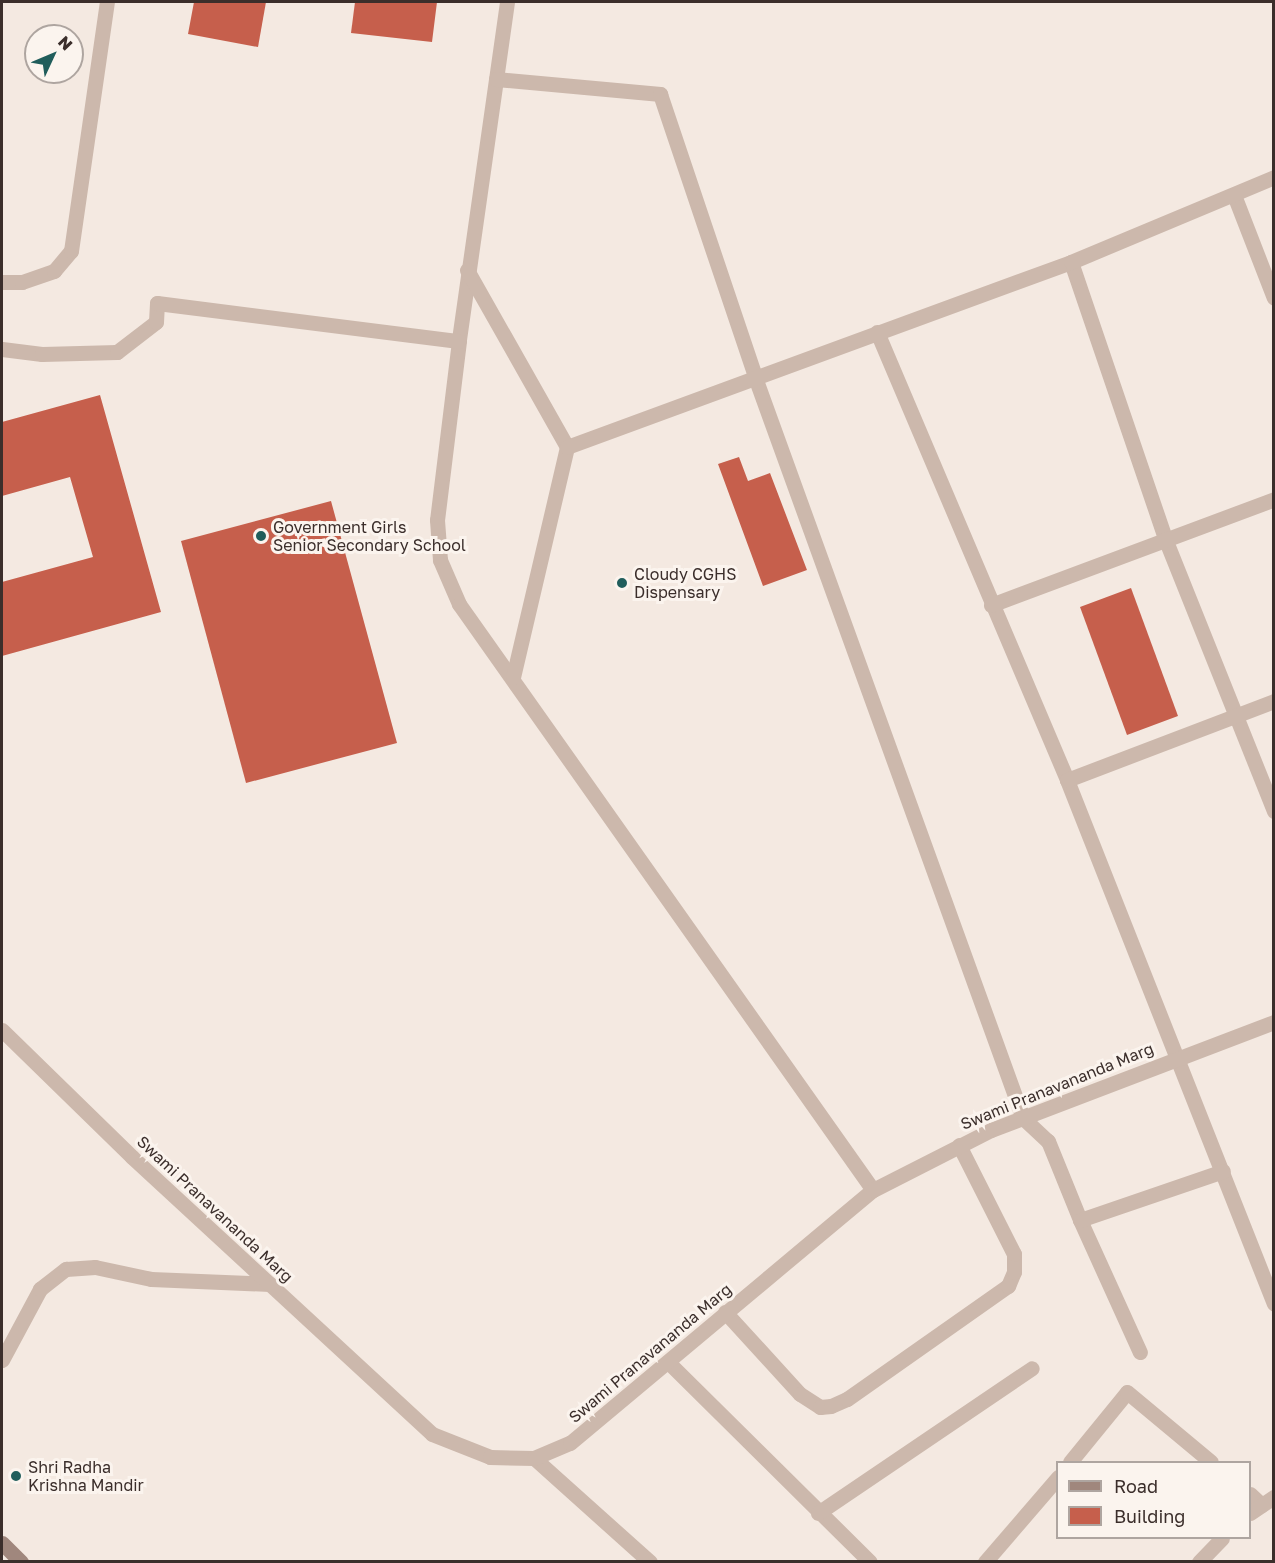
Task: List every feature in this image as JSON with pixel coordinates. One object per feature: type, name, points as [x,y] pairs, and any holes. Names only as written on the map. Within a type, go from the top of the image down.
[{"type":"main road","points":[[2,1543],[21,1562]]},
{"type":"street","points":[[2,282],[22,282],[54,271],[71,251],[107,2]]},
{"type":"street","points":[[507,2],[467,270],[437,519],[440,560],[459,604],[513,677],[873,1190]]},
{"type":"street","points":[[496,79],[660,94],[756,380],[1023,1118],[1048,1141],[1080,1220],[1140,1352]]},
{"type":"street","points":[[567,447],[756,380],[877,332],[1071,262],[1274,177]]},
{"type":"street","points":[[1234,195],[1274,298]]},
{"type":"street","points":[[1071,262],[1166,541],[1274,811]]},
{"type":"street","points":[[467,270],[567,447],[513,677]]},
{"type":"street","points":[[2,349],[42,354],[117,352],[156,322],[157,303],[459,341]]},
{"type":"street","points":[[877,332],[1067,780],[1223,1171],[1269,1278],[1274,1304]]},
{"type":"street","points":[[991,605],[1274,499]]},
{"type":"street","points":[[1067,780],[1274,701]]},
{"type":"street","name":"Swami Pranavananda Marg","points":[[2,1030],[132,1157],[432,1434],[490,1457],[534,1458],[570,1443],[873,1190],[958,1145],[1274,1022]]},
{"type":"street","points":[[725,1312],[800,1394],[820,1407],[831,1406],[848,1399],[1008,1286],[1014,1272],[1014,1254],[958,1145]]},
{"type":"street","points":[[1080,1220],[1223,1171]]},
{"type":"street","points":[[2,1360],[40,1289],[66,1269],[96,1267],[151,1279],[270,1284]]},
{"type":"street","points":[[668,1362],[870,1562]]},
{"type":"street","points":[[818,1513],[1032,1368]]},
{"type":"street","points":[[1071,1461],[1127,1392],[1210,1461]]},
{"type":"street","points":[[534,1458],[650,1562]]},
{"type":"street","points":[[985,1562],[1056,1479]]},
{"type":"street","points":[[1199,1562],[1221,1539]]},
{"type":"building","points":[[194,2],[266,2],[258,47],[188,34]]},
{"type":"building","points":[[355,2],[437,2],[432,42],[351,33]]},
{"type":"building","points":[[100,395],[161,612],[2,656],[2,582],[93,557],[70,477],[2,496],[2,422]]},
{"type":"building","points":[[739,457],[748,481],[770,473],[807,570],[763,586],[718,464]]},
{"type":"building","points":[[331,501],[397,743],[246,783],[181,541]]},
{"type":"building","points":[[1131,588],[1178,716],[1127,735],[1080,607]]},
{"type":"place","name":"Government Girls Senior Secondary School","points":[[261,536]]},
{"type":"place","name":"Cloudy CGHS Dispensary","points":[[622,583]]},
{"type":"place","name":"Shri Radha Krishna Mandir","points":[[16,1476]]}]
